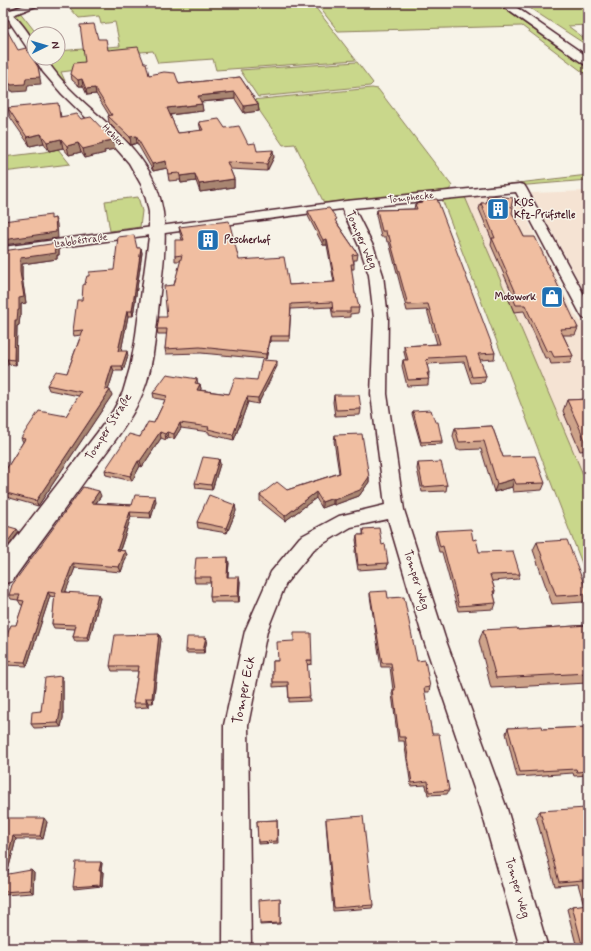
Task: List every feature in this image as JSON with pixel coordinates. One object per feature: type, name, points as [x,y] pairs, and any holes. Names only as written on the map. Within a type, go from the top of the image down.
[{"type":"main road","points":[[503,3],[588,62]]},
{"type":"main road","points":[[515,3],[588,52]]},
{"type":"main road","points":[[5,12],[26,40]]},
{"type":"main road","name":"Hehler","points":[[45,66],[59,85],[75,102],[108,131],[135,160],[155,199],[158,230]]},
{"type":"main road","name":"Tomper Straße","points":[[3,574],[105,438],[126,406],[136,381],[144,350],[158,230]]},
{"type":"street","points":[[5,12],[40,3]]},
{"type":"street","name":"Tomphecke","points":[[158,230],[346,205],[520,188],[588,315]]},
{"type":"street","name":"Tomper Weg","points":[[346,205],[367,248],[376,275],[381,318],[379,394],[395,510],[434,638],[494,809],[534,948]]},
{"type":"street","name":"Labbéstraße","points":[[3,251],[158,230]]},
{"type":"street","name":"Tomper Eck","points":[[237,948],[236,726],[256,632],[278,578],[307,543],[346,521],[395,510]]},
{"type":"shaded area","points":[[588,191],[588,298],[531,193]]},
{"type":"shaded area","points":[[489,195],[507,198],[521,207],[575,314],[588,331],[588,486],[465,197]]},
{"type":"green space","points":[[61,3],[312,3],[356,60],[216,70],[213,59],[158,63],[153,51],[91,56],[93,68],[61,72],[65,81],[52,71],[49,66],[66,66],[66,50],[120,46],[115,22],[101,24],[99,16],[79,18],[69,7],[77,6]]},
{"type":"green space","points":[[316,3],[496,3],[588,68],[588,76],[522,26],[338,31]]},
{"type":"green space","points":[[522,3],[588,3],[588,25],[568,26],[588,41],[588,46]]},
{"type":"green space","points":[[19,11],[31,26],[26,26],[26,34],[12,14]]},
{"type":"green space","points":[[357,62],[373,83],[370,86],[258,97],[240,70]]},
{"type":"green space","points":[[372,88],[378,89],[452,186],[449,190],[324,203],[295,144],[283,145],[252,100]]},
{"type":"green space","points":[[58,149],[70,164],[3,172],[3,157]]},
{"type":"green space","points":[[588,175],[588,180],[468,190],[465,189]]},
{"type":"green space","points":[[138,197],[142,211],[140,227],[110,231],[105,201]]},
{"type":"green space","points":[[465,197],[588,486],[588,579],[442,199]]},
{"type":"building","points":[[3,14],[9,20],[3,21]]},
{"type":"building","points":[[3,23],[18,50],[26,48],[26,66],[37,66],[40,77],[26,78],[25,84],[11,85],[9,84],[8,66],[3,67]]},
{"type":"building","points":[[94,24],[98,39],[106,39],[108,50],[138,47],[144,63],[146,63],[149,75],[164,72],[175,73],[179,84],[240,77],[258,104],[244,106],[235,92],[198,96],[202,104],[167,108],[178,133],[203,130],[199,122],[219,119],[225,128],[239,126],[248,144],[255,143],[257,151],[273,150],[267,164],[227,162],[234,179],[199,184],[195,174],[180,176],[179,173],[168,174],[166,161],[152,164],[136,136],[130,137],[108,116],[112,115],[95,88],[86,89],[82,79],[78,80],[71,74],[74,63],[85,62],[80,25]]},
{"type":"building","points":[[58,103],[60,117],[77,114],[81,119],[91,117],[113,140],[102,142],[103,144],[83,149],[78,143],[67,146],[61,139],[47,142],[41,134],[27,137],[8,108]]},
{"type":"building","points":[[488,195],[513,198],[511,207],[513,207],[512,213],[524,237],[535,237],[578,328],[560,329],[573,356],[554,357],[551,351],[547,352],[525,305],[516,305],[511,293],[516,293],[492,238],[495,238],[481,203],[486,203]]},
{"type":"building","points":[[437,199],[495,353],[478,354],[486,376],[472,377],[466,356],[428,358],[429,359],[426,360],[429,379],[408,380],[403,360],[408,360],[404,346],[440,344],[428,304],[408,305],[389,236],[387,236],[386,231],[382,231],[377,210],[417,209],[415,204],[423,203],[422,200]]},
{"type":"building","points":[[329,208],[337,219],[335,220],[338,225],[358,254],[352,255],[354,264],[351,264],[355,294],[359,308],[350,308],[350,312],[333,312],[332,302],[291,304],[289,336],[270,336],[266,354],[200,347],[165,349],[167,329],[157,329],[159,317],[167,317],[164,286],[174,285],[182,255],[175,256],[175,240],[184,240],[179,227],[229,221],[239,260],[284,257],[289,285],[335,282],[327,239],[323,240],[308,211]]},
{"type":"building","points":[[51,215],[51,219],[55,218],[56,232],[3,240],[3,221]]},
{"type":"building","points":[[134,235],[137,248],[141,248],[132,311],[127,311],[118,351],[127,351],[122,366],[112,366],[105,389],[110,390],[36,501],[3,492],[3,471],[5,471],[25,439],[21,438],[39,411],[66,416],[81,392],[47,385],[56,371],[67,373],[83,330],[73,331],[77,300],[82,300],[83,285],[85,284],[87,276],[89,276],[89,272],[114,270],[118,237]]},
{"type":"building","points":[[57,243],[57,249],[55,249],[56,253],[20,258],[20,272],[24,297],[19,298],[19,310],[17,320],[15,320],[14,360],[3,360],[3,251]]},
{"type":"building","points":[[262,360],[277,361],[258,398],[247,397],[233,435],[208,429],[209,427],[180,423],[174,434],[167,432],[165,434],[160,432],[140,461],[138,461],[130,476],[105,470],[129,434],[140,437],[148,422],[154,423],[167,396],[153,393],[167,374],[197,379],[195,383],[200,384],[197,390],[229,394],[235,378],[257,380]]},
{"type":"building","points":[[334,395],[359,395],[361,409],[336,410]]},
{"type":"building","points":[[588,399],[588,440],[585,440],[567,400]]},
{"type":"building","points":[[431,410],[435,422],[438,422],[442,441],[421,442],[413,411]]},
{"type":"building","points":[[492,426],[503,457],[535,456],[545,483],[516,484],[514,479],[497,484],[484,441],[459,442],[455,428]]},
{"type":"building","points":[[362,434],[369,477],[360,490],[334,500],[333,498],[322,502],[316,492],[285,516],[260,495],[277,482],[287,490],[340,473],[335,435]]},
{"type":"building","points":[[203,457],[219,459],[211,485],[195,483]]},
{"type":"building","points":[[441,462],[447,485],[423,487],[418,463]]},
{"type":"building","points":[[83,487],[99,491],[91,503],[132,505],[135,495],[155,496],[150,513],[130,512],[117,550],[125,551],[119,567],[73,563],[62,592],[98,594],[87,637],[73,637],[76,625],[52,624],[55,593],[48,592],[25,662],[3,661],[3,634],[7,635],[11,625],[16,625],[24,601],[18,600],[20,595],[9,595],[12,585]]},
{"type":"building","points":[[209,495],[235,505],[226,528],[197,522]]},
{"type":"building","points":[[3,525],[17,529],[3,548]]},
{"type":"building","points":[[379,528],[382,545],[385,544],[388,563],[358,565],[356,546],[358,546],[357,535],[364,535],[363,529]]},
{"type":"building","points":[[471,529],[473,540],[476,539],[479,552],[513,551],[520,574],[490,575],[495,591],[493,591],[496,603],[459,606],[443,546],[440,547],[436,531]]},
{"type":"building","points":[[567,540],[588,594],[556,596],[537,542]]},
{"type":"building","points":[[228,557],[227,577],[239,577],[238,596],[210,597],[211,577],[194,577],[196,558]]},
{"type":"building","points":[[387,591],[388,598],[404,597],[417,661],[425,660],[430,687],[424,688],[432,734],[439,734],[449,790],[429,792],[428,781],[412,783],[405,737],[399,737],[391,663],[382,663],[370,592]]},
{"type":"building","points":[[588,625],[588,673],[496,678],[483,630],[517,628],[518,630]]},
{"type":"building","points":[[294,633],[311,633],[312,660],[307,660],[310,697],[289,698],[288,682],[273,682],[273,661],[278,661],[277,642],[294,641]]},
{"type":"building","points":[[159,634],[152,698],[146,698],[146,703],[133,703],[139,666],[110,666],[115,635]]},
{"type":"building","points":[[187,637],[206,637],[203,650],[186,650]]},
{"type":"building","points":[[61,676],[60,713],[58,723],[31,724],[32,712],[41,711],[45,678]]},
{"type":"building","points":[[542,726],[543,729],[588,727],[588,771],[577,772],[576,769],[520,772],[508,728]]},
{"type":"building","points":[[586,808],[588,814],[588,896],[583,880],[559,882],[540,811]]},
{"type":"building","points":[[363,816],[373,905],[334,908],[326,819]]},
{"type":"building","points":[[3,818],[44,818],[40,836],[13,836],[3,875]]},
{"type":"building","points":[[277,820],[277,841],[258,842],[257,821]]},
{"type":"building","points":[[76,862],[101,862],[99,871],[101,871],[100,885],[73,887]]},
{"type":"building","points":[[31,870],[30,890],[3,892],[3,875]]},
{"type":"building","points":[[280,898],[280,923],[260,924],[259,900]]},
{"type":"building","points":[[588,904],[588,948],[583,948],[572,906]]},
{"type":"building","points":[[3,946],[68,946],[68,948],[3,948]]},
{"type":"place","name":"KÜS Kfz-Prüfstelle","points":[[498,209]]},
{"type":"place","name":"Pescherhof","points":[[208,240]]},
{"type":"place","name":"Motowork","points":[[552,297]]}]
